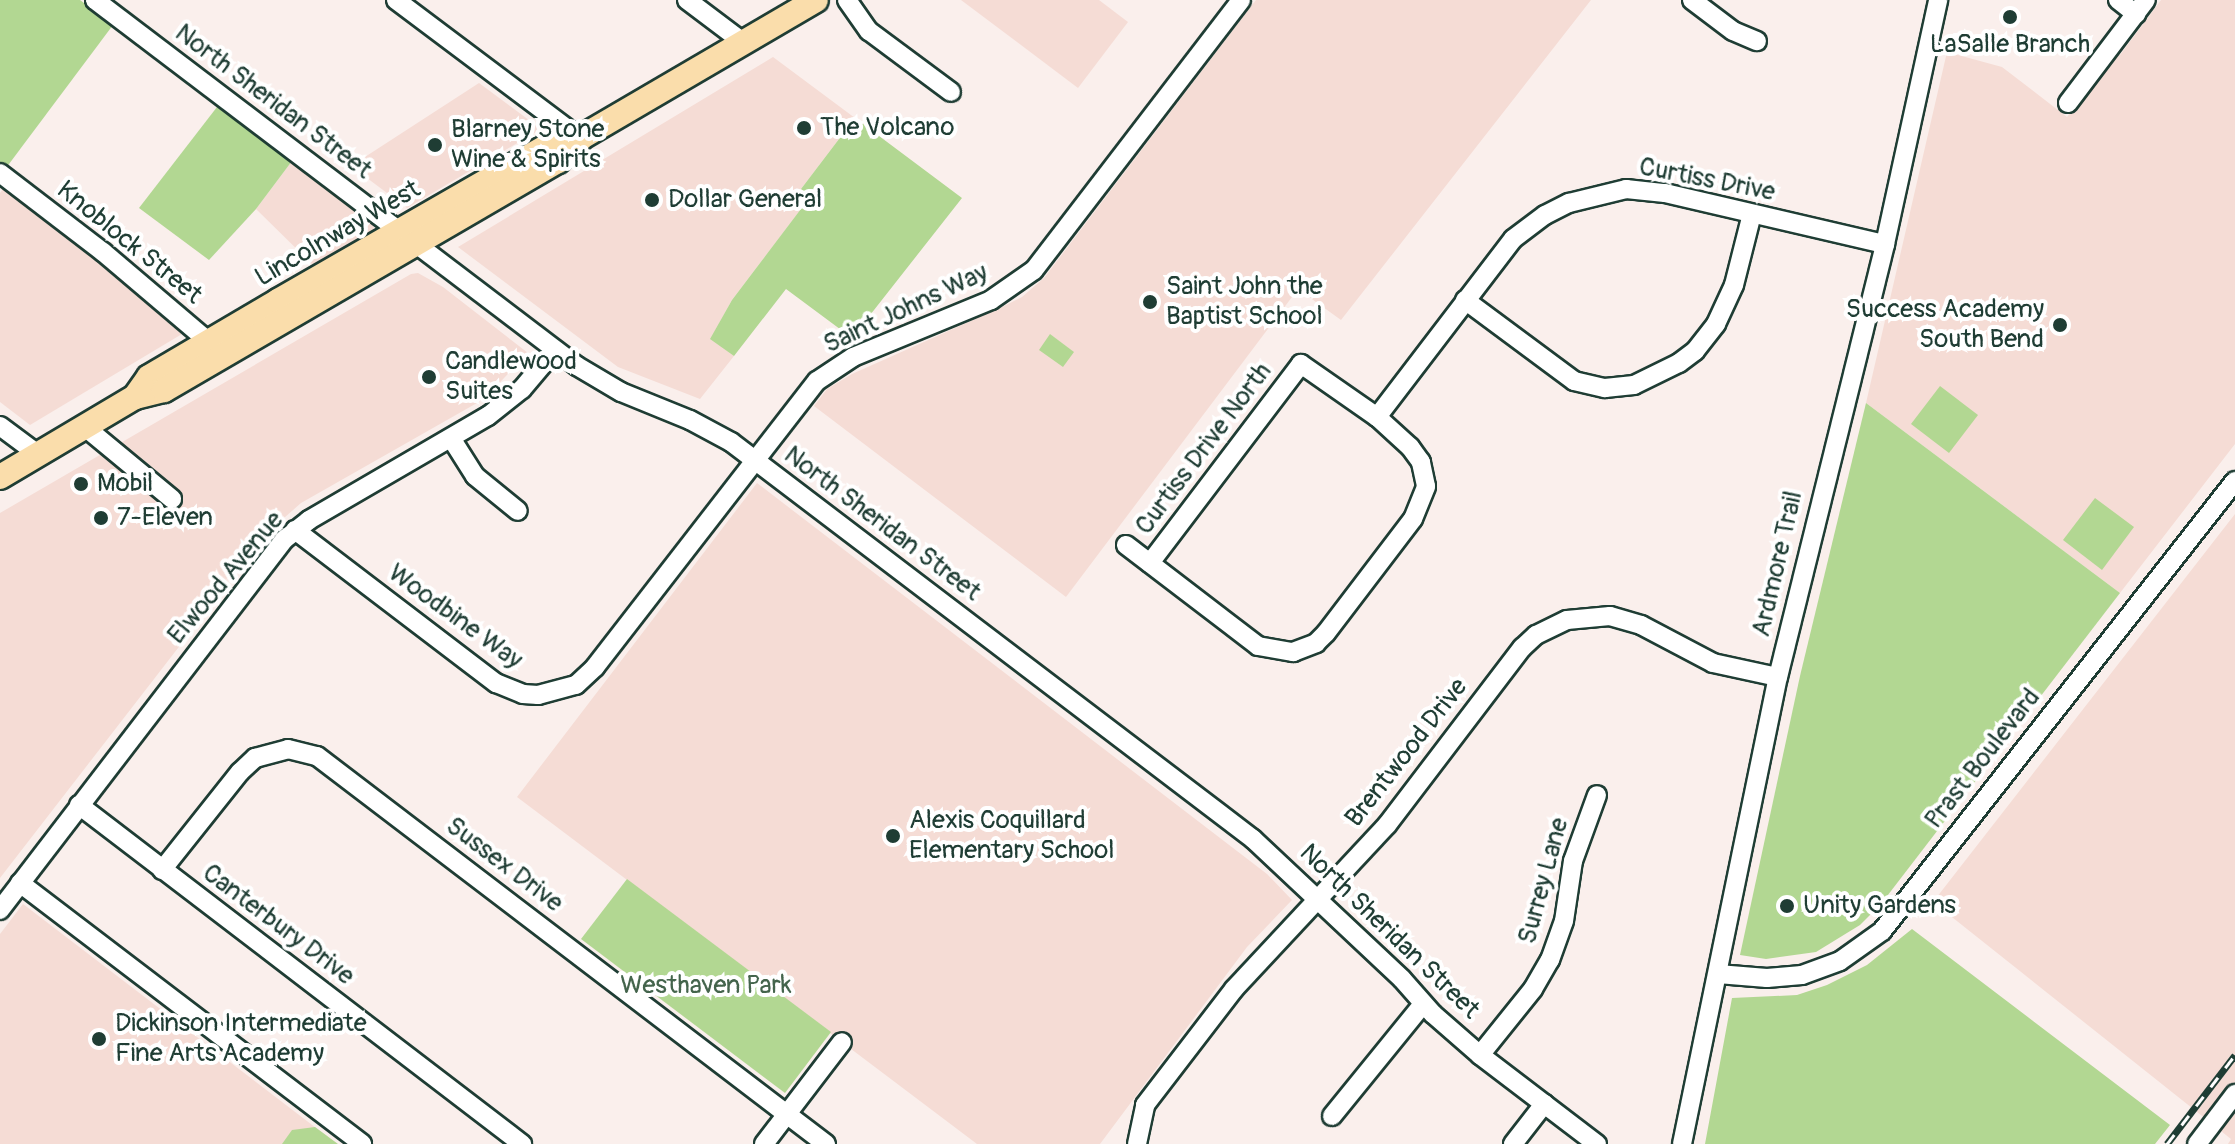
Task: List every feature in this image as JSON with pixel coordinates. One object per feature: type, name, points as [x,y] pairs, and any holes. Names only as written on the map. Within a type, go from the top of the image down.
[{"type":"main road","name":"Lincolnway West","points":[[0,477],[135,397],[149,377],[216,348],[408,237],[548,146],[580,138],[816,0]]},
{"type":"street","name":"North Sheridan Street","points":[[95,0],[555,350],[601,382],[712,430],[754,459],[1253,839],[1318,897],[1423,1004],[1480,1055],[1597,1144]]},
{"type":"street","points":[[396,0],[580,138]]},
{"type":"street","points":[[847,0],[869,31],[951,92]]},
{"type":"street","name":"Saint Johns Way","points":[[595,667],[804,395],[842,363],[991,300],[1034,270],[1241,0]]},
{"type":"street","points":[[1692,0],[1733,31],[1757,41]]},
{"type":"street","name":"Ardmore Trail","points":[[1682,1144],[1778,677],[1885,244],[1938,0]]},
{"type":"street","points":[[2068,103],[2141,7],[2118,0]]},
{"type":"street","points":[[690,1],[744,43]]},
{"type":"street","name":"Knoblock Street","points":[[0,173],[103,252],[216,348]]},
{"type":"street","name":"Curtiss Drive","points":[[1377,417],[1513,239],[1545,215],[1569,203],[1626,189],[1665,193],[1885,244]]},
{"type":"street","points":[[1465,300],[1574,381],[1605,388],[1634,385],[1679,363],[1695,351],[1716,324],[1734,285],[1752,214]]},
{"type":"street","name":"Elwood Avenue","points":[[0,910],[247,587],[295,530],[505,404],[555,350]]},
{"type":"street","name":"Curtiss Drive North","points":[[1150,563],[1301,364],[1377,417]]},
{"type":"street","points":[[1126,545],[1258,646],[1293,652],[1316,643],[1413,519],[1423,500],[1426,482],[1421,462],[1410,447],[1377,417]]},
{"type":"street","points":[[0,426],[39,455]]},
{"type":"street","points":[[85,427],[172,499]]},
{"type":"street","points":[[451,438],[475,476],[518,511]]},
{"type":"street","name":"Prast Boulevard","points":[[1718,974],[1767,978],[1802,975],[1840,961],[1882,931],[2235,481]]},
{"type":"street","name":"Woodbine Way","points":[[295,530],[509,690],[523,694],[553,694],[576,685],[595,667]]},
{"type":"street","name":"Brentwood Drive","points":[[1137,1144],[1140,1117],[1154,1092],[1247,973],[1387,825],[1522,648],[1550,626],[1585,616],[1610,616],[1641,625],[1713,663],[1778,677]]},
{"type":"street","name":"Sussex Drive","points":[[162,870],[240,772],[255,758],[288,749],[317,756],[826,1144]]},
{"type":"street","name":"Surrey Lane","points":[[1480,1055],[1533,989],[1550,960],[1564,921],[1573,861],[1597,795]]},
{"type":"street","name":"Canterbury Drive","points":[[79,805],[522,1144]]},
{"type":"street","points":[[20,883],[362,1144]]},
{"type":"street","points":[[1332,1116],[1423,1004]]},
{"type":"street","points":[[764,1144],[842,1042]]},
{"type":"street","points":[[2197,1144],[2235,1094]]},
{"type":"street","points":[[1513,1144],[1544,1104]]},
{"type":"shaded area","points":[[961,0],[1099,0],[1128,22],[1078,88]]},
{"type":"shaded area","name":"Saint John the Baptist School","points":[[1256,0],[1591,0],[1341,320],[1298,289],[1066,597],[814,406],[827,389],[852,374],[1022,297],[1044,278]]},
{"type":"shaded area","name":"Success Academy South Bend","points":[[2161,0],[2235,0],[2235,444],[2120,593],[1866,403],[1947,52],[2002,67],[2067,117],[2117,54],[2120,55]]},
{"type":"shaded area","points":[[773,57],[855,118],[801,189],[811,196],[732,300],[711,338],[734,356],[700,399],[618,367],[458,247]]},
{"type":"shaded area","points":[[479,83],[541,129],[407,208],[351,166]]},
{"type":"shaded area","points":[[292,161],[371,220],[374,228],[368,235],[313,265],[256,209]]},
{"type":"shaded area","points":[[5,186],[108,264],[182,334],[30,425],[0,402],[0,193]]},
{"type":"shaded area","points":[[418,273],[443,287],[528,353],[484,399],[301,503],[267,533],[0,878],[0,513],[411,274]]},
{"type":"shaded area","name":"Alexis Coquillard Elementary School","points":[[757,483],[1267,874],[1292,900],[1247,947],[1100,1144],[977,1144],[517,797]]},
{"type":"shaded area","points":[[2235,514],[2235,1144],[2228,1144],[2231,1139],[1933,902]]},
{"type":"shaded area","name":"Dickinson Intermediate Fine Arts Academy","points":[[23,904],[337,1144],[0,1144],[0,934]]},
{"type":"green space","points":[[0,0],[80,0],[113,25],[6,168],[0,164]]},
{"type":"green space","points":[[217,107],[292,161],[256,209],[209,260],[139,208]]},
{"type":"green space","points":[[855,118],[962,198],[852,338],[786,289],[734,356],[710,339],[732,300],[810,197],[801,189]]},
{"type":"green space","points":[[1050,334],[1074,352],[1063,367],[1039,350]]},
{"type":"green space","points":[[1940,386],[1978,415],[1949,453],[1911,424]]},
{"type":"green space","points":[[1866,403],[2120,593],[1881,904],[1860,925],[1816,952],[1766,959],[1740,955],[1800,676]]},
{"type":"green space","points":[[2095,498],[2134,527],[2102,570],[2063,540]]},
{"type":"green space","name":"Westhaven Park","points":[[627,879],[831,1032],[785,1093],[581,939]]},
{"type":"green space","points":[[1912,929],[2170,1125],[2155,1144],[1705,1144],[1732,998],[1797,995],[1827,985],[1867,965]]},
{"type":"green space","points":[[315,1127],[338,1144],[282,1144],[292,1130]]},
{"type":"railway","points":[[2167,1144],[2235,1055]]},
{"type":"place","name":"LaSalle Branch","points":[[2010,17]]},
{"type":"place","name":"The Volcano","points":[[804,128]]},
{"type":"place","name":"Blarney Stone Wine & Spirits","points":[[435,145]]},
{"type":"place","name":"Dollar General","points":[[652,200]]},
{"type":"place","name":"Saint John the Baptist School","points":[[1150,302]]},
{"type":"place","name":"Success Academy South Bend","points":[[2060,325]]},
{"type":"place","name":"Candlewood Suites","points":[[429,377]]},
{"type":"place","name":"Mobil","points":[[81,484]]},
{"type":"place","name":"7-Eleven","points":[[101,518]]},
{"type":"place","name":"Alexis Coquillard Elementary School","points":[[893,836]]},
{"type":"place","name":"Unity Gardens","points":[[1787,906]]},
{"type":"place","name":"Dickinson Intermediate Fine Arts Academy","points":[[99,1039]]}]
